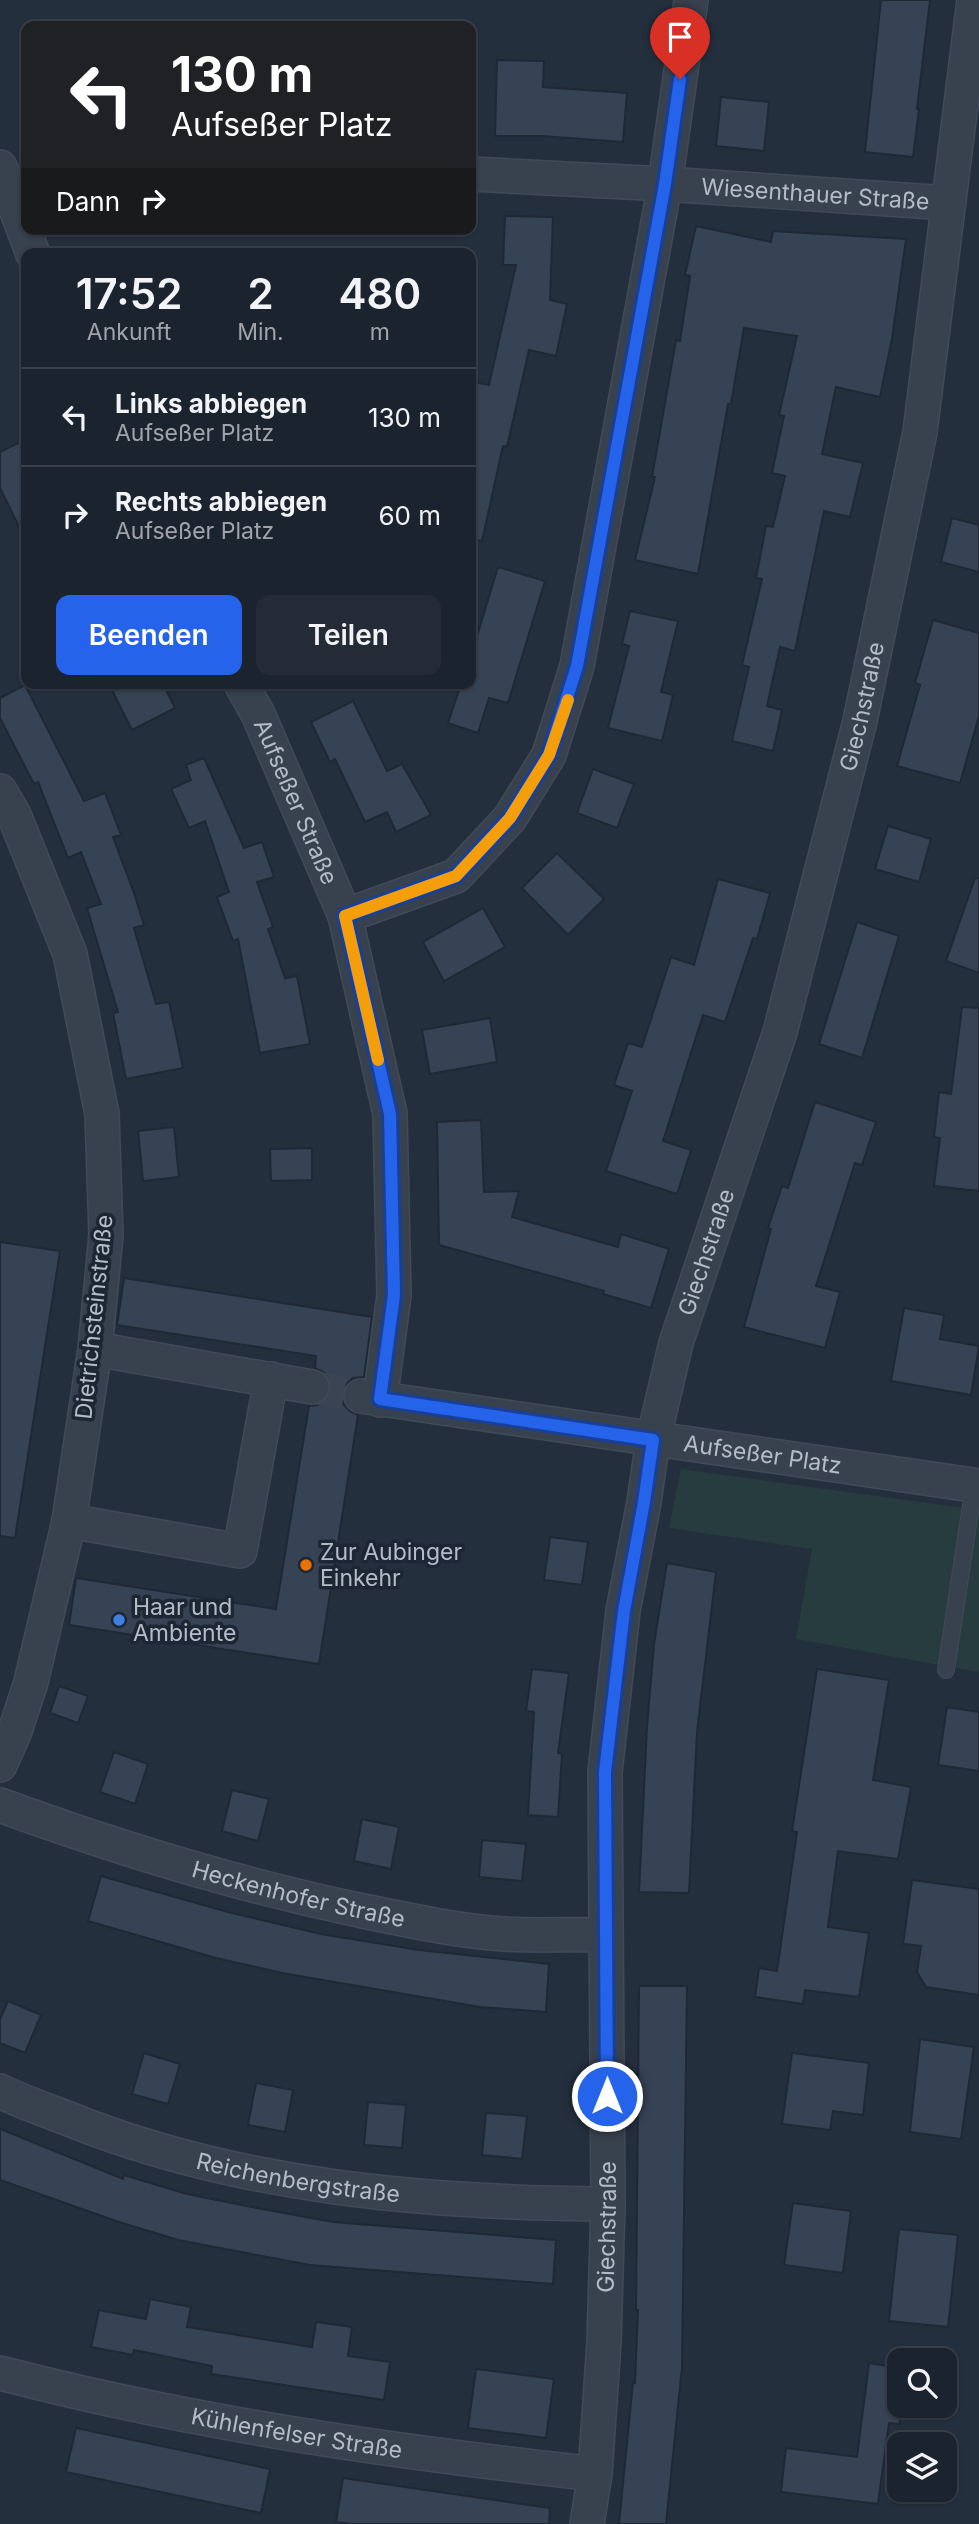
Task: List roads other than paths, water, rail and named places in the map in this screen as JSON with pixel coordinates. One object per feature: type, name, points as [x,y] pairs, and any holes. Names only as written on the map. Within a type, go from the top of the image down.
[{"type":"street","points":[[345,916],[456,876],[510,818],[549,755],[577,666],[665,184],[691,0]]},
{"type":"street","name":"Giechstraße","points":[[587,2524],[595,2474],[604,2342],[608,2204],[605,1772],[624,1611],[653,1440],[676,1343],[780,1032],[860,721],[920,432],[974,0]]},
{"type":"street","points":[[0,159],[21,158]]},
{"type":"street","points":[[0,167],[21,222]]},
{"type":"street","name":"Wiesenthauer Straße","points":[[476,174],[948,203]]},
{"type":"street","name":"Aufseßer Straße","points":[[244,689],[258,714],[345,916],[390,1114],[394,1295]]},
{"type":"street","name":"Dietrichsteinstraße","points":[[0,791],[14,815],[70,954],[102,1114],[106,1235],[95,1349],[69,1521],[31,1682],[15,1731],[0,1765]]},
{"type":"street","name":"Aufseßer Platz","points":[[394,1295],[370,1398],[976,1486]]},
{"type":"street","points":[[95,1349],[312,1387]]},
{"type":"street","points":[[69,1521],[240,1551],[271,1380]]},
{"type":"street","name":"Heckenhofer Straße","points":[[0,1805],[204,1873],[305,1899],[403,1919],[503,1934],[606,1934]]},
{"type":"street","name":"Reichenbergstraße","points":[[0,2091],[138,2145],[242,2171],[370,2190],[478,2200],[608,2204]]},
{"type":"street","name":"Kühlenfelser Straße","points":[[0,2373],[160,2410],[252,2427],[473,2460],[595,2474]]},
{"type":"lane","points":[[946,1670],[976,1486]]},
{"type":"tunnel","points":[[312,1387],[361,1396]]},
{"type":"place","name":"Zur Aubinger Einkehr","points":[[306,1565]]},
{"type":"place","name":"Haar und Ambiente","points":[[119,1620]]}]
